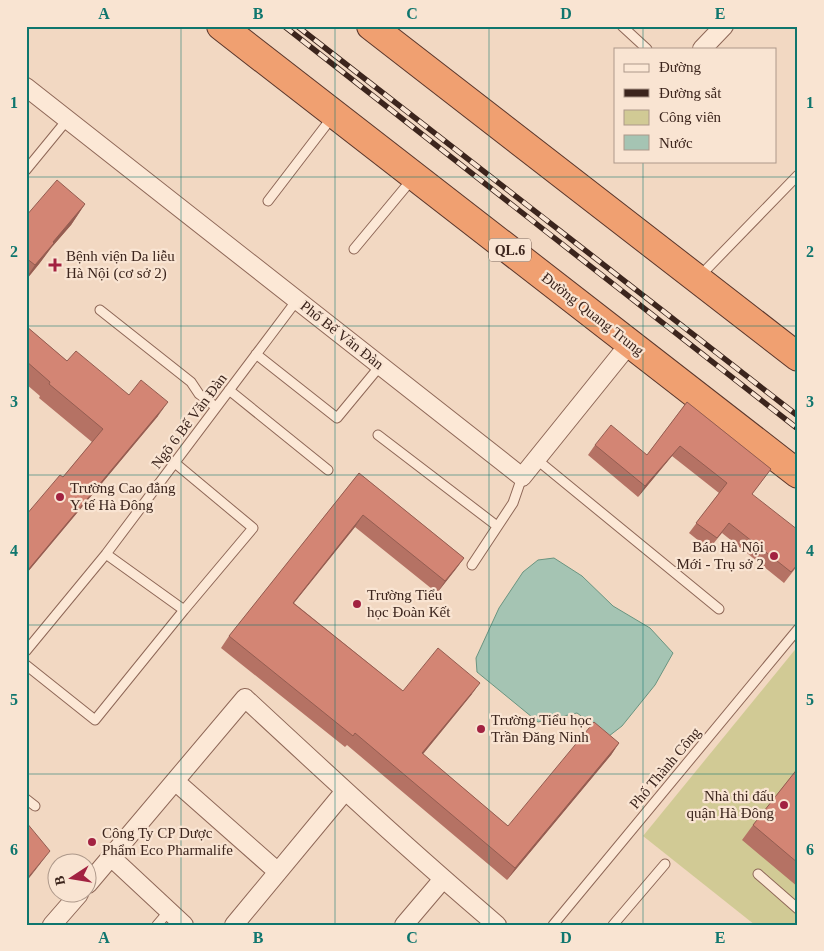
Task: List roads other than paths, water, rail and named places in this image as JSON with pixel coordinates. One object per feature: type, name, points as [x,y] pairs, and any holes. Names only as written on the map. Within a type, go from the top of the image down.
[{"type":"highway","name":"Đường Quang Trung","points":[[221,26],[798,474]]},
{"type":"highway","points":[[387,31],[798,358]]},
{"type":"street","points":[[703,48],[724,26]]},
{"type":"street","name":"Phố Bế Văn Đàn","points":[[26,87],[522,477]]},
{"type":"street","points":[[522,477],[630,343]]},
{"type":"street","points":[[98,872],[245,698],[345,791],[497,925]]},
{"type":"street","points":[[174,782],[278,872]]},
{"type":"street","points":[[234,925],[345,791]]},
{"type":"street","points":[[110,857],[184,925]]},
{"type":"street","points":[[404,925],[444,879]]},
{"type":"street","points":[[52,925],[70,904]]},
{"type":"lane","points":[[622,26],[646,48]]},
{"type":"lane","points":[[268,201],[334,114]]},
{"type":"lane","points":[[26,170],[67,120]]},
{"type":"lane","points":[[354,249],[414,176]]},
{"type":"lane","points":[[697,279],[798,176]]},
{"type":"lane","name":"Ngõ 6 Bế Văn Đàn","points":[[26,651],[106,554],[297,300]]},
{"type":"lane","points":[[100,310],[191,382],[199,394],[216,408]]},
{"type":"lane","points":[[256,354],[336,418],[380,366]]},
{"type":"lane","points":[[229,390],[328,470]]},
{"type":"lane","points":[[378,435],[497,526]]},
{"type":"lane","points":[[536,459],[719,609]]},
{"type":"lane","points":[[26,665],[95,720],[253,528],[175,463]]},
{"type":"lane","points":[[472,565],[513,503],[522,477]]},
{"type":"lane","points":[[106,554],[184,610]]},
{"type":"lane","name":"Phố Thành Công","points":[[553,925],[798,630]]},
{"type":"lane","points":[[26,799],[35,806]]},
{"type":"lane","points":[[613,925],[665,864]]},
{"type":"lane","points":[[758,874],[798,909]]},
{"type":"lane","points":[[157,925],[169,911]]},
{"type":"water","points":[[554,558],[582,576],[613,606],[650,628],[673,653],[655,685],[622,726],[609,736],[577,713],[538,722],[477,672],[476,658],[499,608],[523,572],[538,560]]},
{"type":"railway","points":[[284,26],[798,429]]},
{"type":"railway","points":[[297,26],[798,416]]},
{"type":"place","name":"Bệnh viện Da liễu Hà Nội (cơ sở 2)","points":[[55,265]]},
{"type":"place","name":"Trường Cao đẳng Y tế Hà Đông","points":[[60,497]]},
{"type":"place","name":"Báo Hà Nội Mới - Trụ sở 2","points":[[774,556]]},
{"type":"place","name":"Trường Tiểu học Đoàn Kết","points":[[357,604]]},
{"type":"place","name":"Trường Tiểu học Trần Đăng Ninh","points":[[481,729]]},
{"type":"place","name":"Nhà thi đấu quận Hà Đông","points":[[784,805]]},
{"type":"place","name":"Công Ty CP Dược Phẩm Eco Pharmalife","points":[[92,842]]}]
